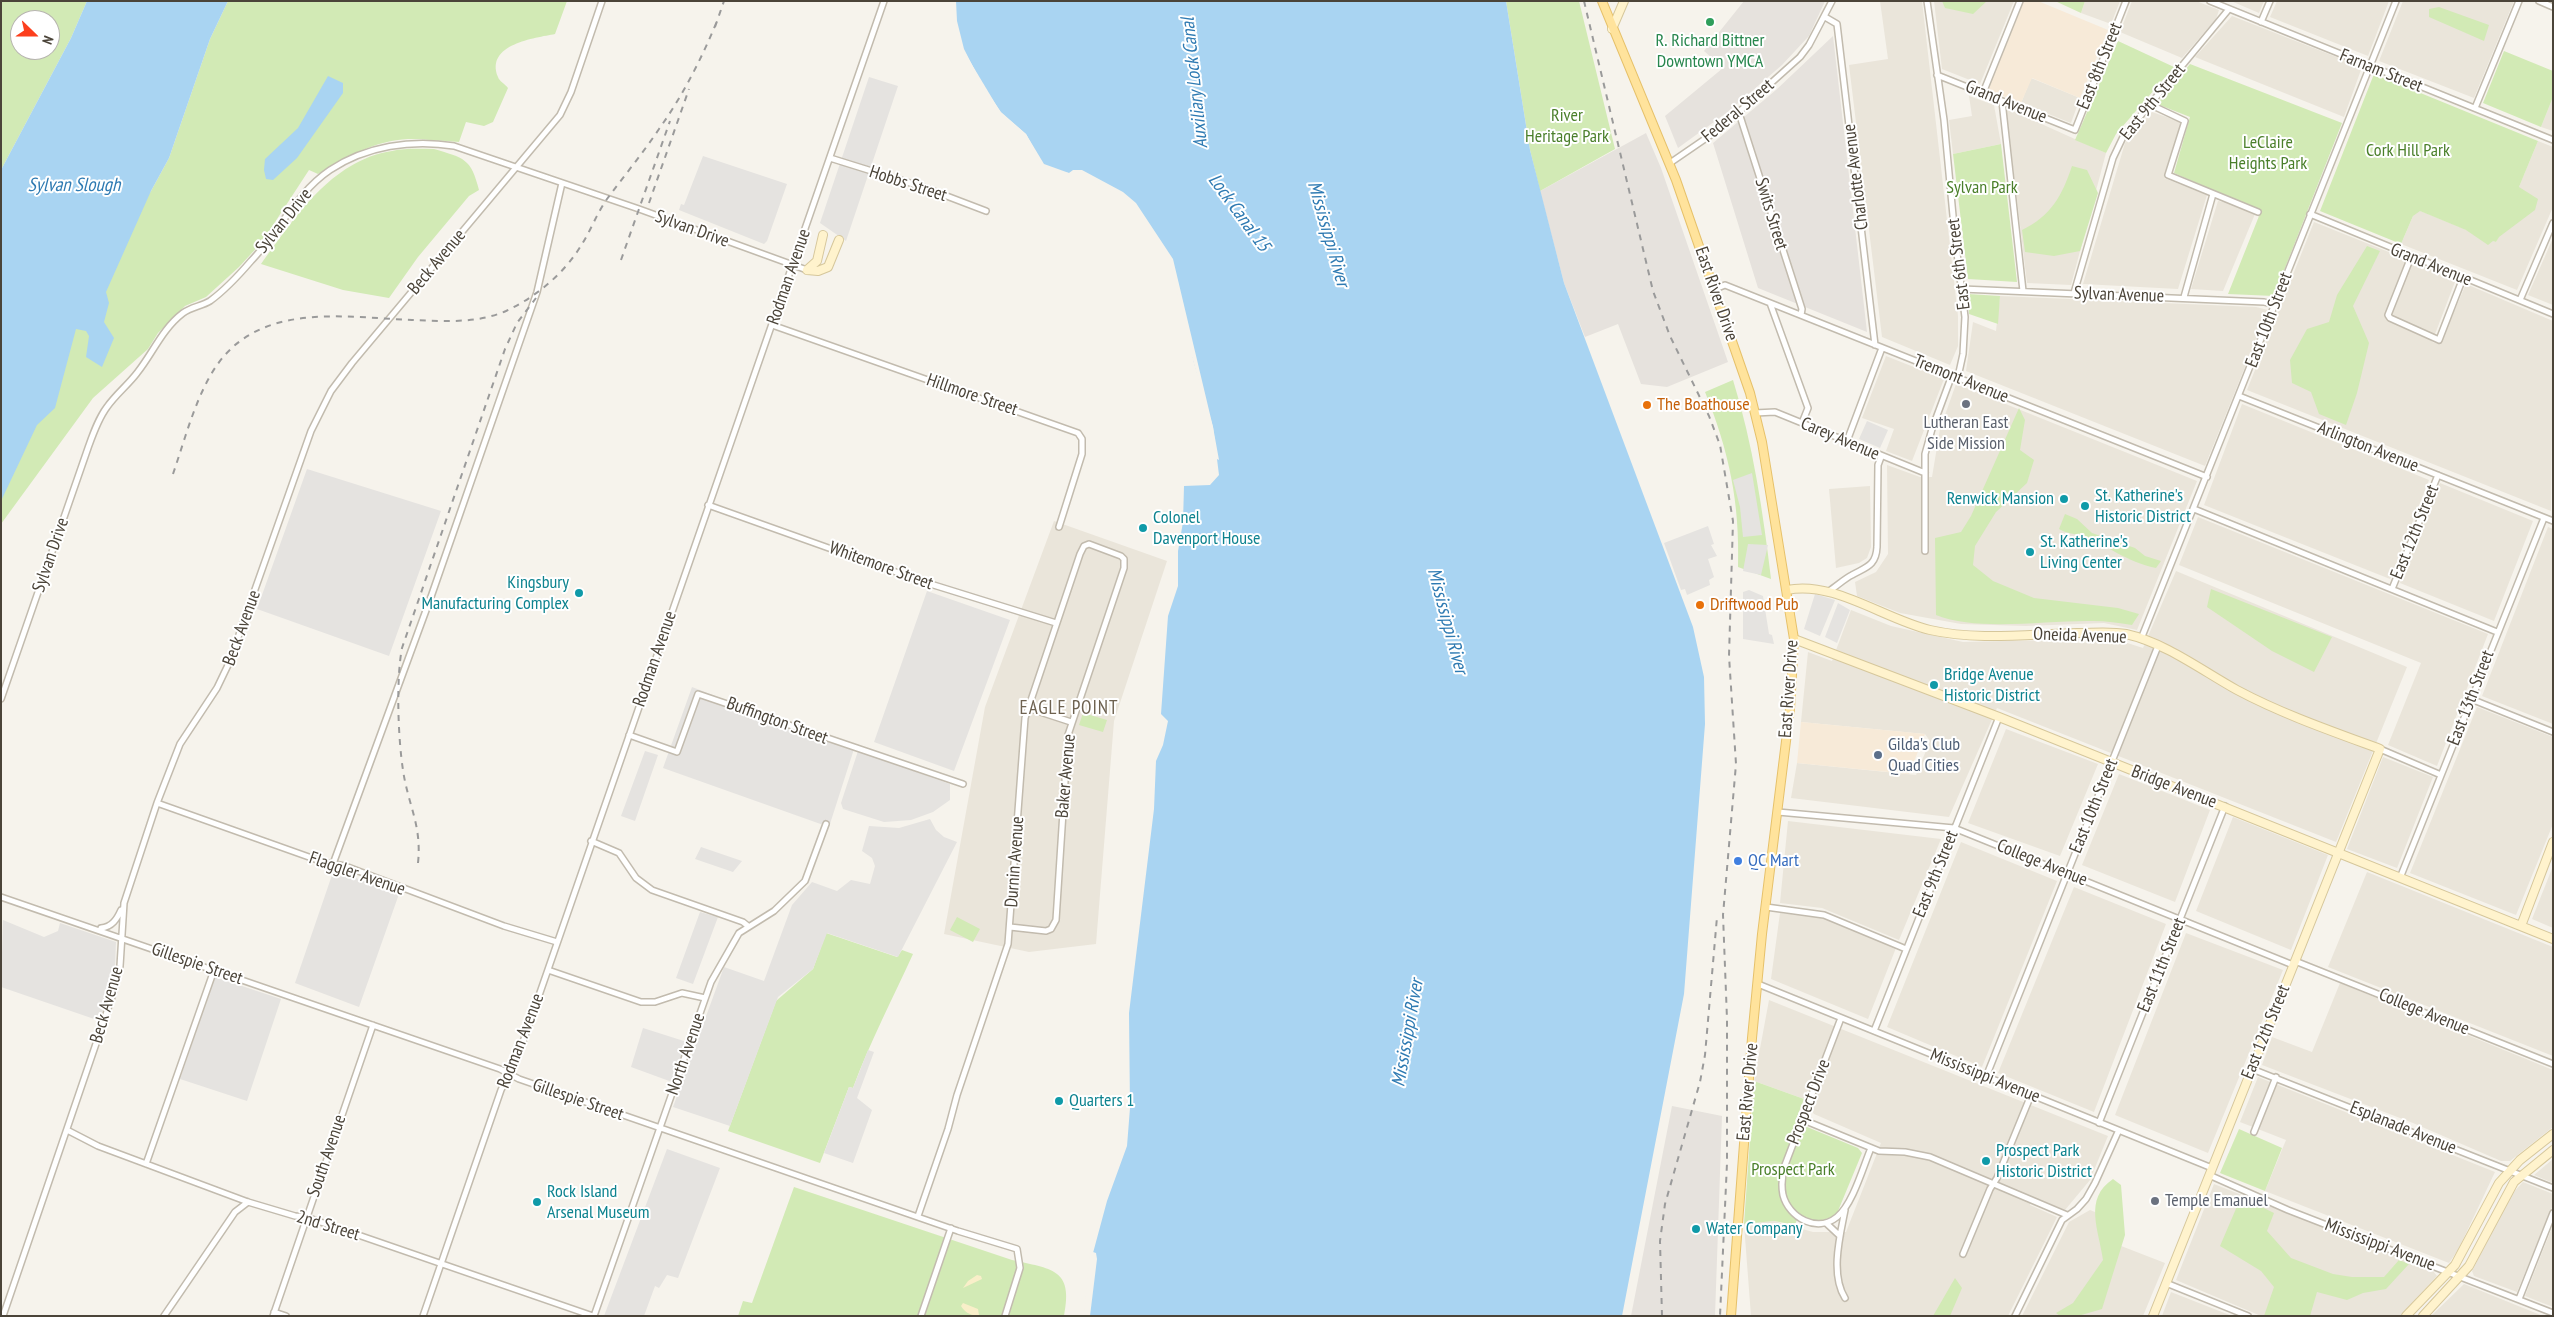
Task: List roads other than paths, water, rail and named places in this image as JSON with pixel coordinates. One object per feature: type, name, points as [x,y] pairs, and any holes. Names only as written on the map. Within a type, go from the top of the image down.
[{"type":"main road","name":"East River Drive","points":[[1602,1],[1612,29],[1670,163],[1715,289],[1755,413],[1794,639],[1793,675],[1758,984],[1731,1316]]},
{"type":"street","name":"Beck Avenue","points":[[3,1316],[117,980],[125,900],[157,803],[180,744],[217,688],[230,663],[311,431],[331,391],[352,363],[554,123],[565,105],[602,1]]},
{"type":"street","name":"Rodman Avenue","points":[[423,1316],[501,1090],[518,1056],[884,1]]},
{"type":"street","points":[[1612,29],[1624,1]]},
{"type":"street","name":"Federal Street","points":[[1670,163],[1689,152],[1739,113],[1800,58],[1832,1]]},
{"type":"street","name":"East 6th Street","points":[[1925,551],[1925,454],[1932,429],[1963,354],[1966,326],[1927,1]]},
{"type":"street","points":[[1983,93],[2020,1]]},
{"type":"street","name":"East 8th Street","points":[[2074,130],[2126,1]]},
{"type":"street","name":"Farnam Street","points":[[2210,1],[2553,140]]},
{"type":"street","points":[[2261,22],[2270,1]]},
{"type":"street","name":"East 10th Street","points":[[2141,639],[2396,1]]},
{"type":"street","points":[[2474,108],[2519,1]]},
{"type":"street","points":[[2539,1],[2553,7]]},
{"type":"street","name":"East 9th Street","points":[[2074,293],[2113,158],[2122,136],[2229,9]]},
{"type":"street","name":"Charlotte Avenue","points":[[1824,18],[1837,24],[1875,345]]},
{"type":"street","name":"Grand Avenue","points":[[1937,75],[2074,130]]},
{"type":"street","points":[[2002,101],[2023,291]]},
{"type":"street","points":[[2149,104],[2185,121],[2168,175],[2258,212]]},
{"type":"street","name":"Swits Street","points":[[1739,113],[1802,310],[1801,315]]},
{"type":"street","name":"Sylvan Drive","points":[[1,698],[96,427],[108,406],[137,373],[161,335],[184,312],[204,304],[220,292],[259,252],[299,198],[320,178],[343,162],[369,152],[394,146],[438,144],[454,146],[807,270]]},
{"type":"street","name":"Hobbs Street","points":[[830,158],[923,187],[986,211]]},
{"type":"street","points":[[333,864],[435,584],[537,292],[562,183]]},
{"type":"street","points":[[2184,297],[2213,194]]},
{"type":"street","name":"Grand Avenue","points":[[2310,214],[2553,314]]},
{"type":"street","points":[[2520,300],[2553,223]]},
{"type":"street","points":[[807,270],[817,261],[823,235]]},
{"type":"street","points":[[807,270],[818,271],[828,267],[839,240]]},
{"type":"street","points":[[2411,257],[2388,315],[2390,318],[2439,340],[2463,278]]},
{"type":"street","name":"Tremont Avenue","points":[[1715,289],[1725,285],[2207,476]]},
{"type":"street","name":"Sylvan Avenue","points":[[1962,289],[2184,297],[2264,302],[2275,305]]},
{"type":"street","points":[[1770,303],[1808,408],[1802,423]]},
{"type":"street","name":"Hillmore Street","points":[[772,325],[1078,433],[1082,439],[1082,454],[1059,527]]},
{"type":"street","points":[[1847,441],[1882,348]]},
{"type":"street","name":"Arlington Avenue","points":[[2239,396],[2553,522]]},
{"type":"street","name":"Carey Avenue","points":[[1755,413],[1775,412],[1925,474]]},
{"type":"street","points":[[1829,591],[1847,578],[1870,566],[1875,560],[1877,547],[1878,465],[1881,457]]},
{"type":"street","name":"East 12th Street","points":[[2392,589],[2438,475]]},
{"type":"street","name":"Whitemore Street","points":[[708,505],[932,584],[1056,623]]},
{"type":"street","points":[[2194,509],[2497,632]]},
{"type":"street","name":"East 13th Street","points":[[2400,878],[2544,518]]},
{"type":"street","name":"Durnin Avenue","points":[[918,1216],[1004,960],[1010,927],[1023,741],[1028,708],[1084,546],[1089,544],[1124,558]]},
{"type":"street","name":"Baker Avenue","points":[[1010,927],[1046,931],[1055,924],[1071,722],[1124,568],[1124,558]]},
{"type":"street","name":"Oneida Avenue","points":[[1787,590],[1803,586],[1829,591],[1899,620],[1936,631],[1963,635],[2124,634],[2158,646],[2267,705],[2441,775]]},
{"type":"street","name":"Bridge Avenue","points":[[1794,639],[2225,806],[2553,938]]},
{"type":"street","name":"East 10th Street","points":[[1986,1077],[2158,646]]},
{"type":"street","name":"Buffington Street","points":[[629,735],[677,752],[698,694],[963,784]]},
{"type":"street","points":[[2471,699],[2553,732]]},
{"type":"street","points":[[1028,708],[1071,722]]},
{"type":"street","name":"East 9th Street","points":[[1874,1031],[1999,717]]},
{"type":"street","name":"East 12th Street","points":[[2153,1316],[2380,749]]},
{"type":"street","name":"Flaggler Avenue","points":[[157,803],[333,864],[345,866],[504,926],[557,942]]},
{"type":"street","name":"East 11th Street","points":[[2099,1123],[2225,806]]},
{"type":"street","name":"College Avenue","points":[[1778,812],[1954,828],[2181,920],[2553,1064]]},
{"type":"street","name":"North Avenue","points":[[594,1316],[705,998],[728,950],[739,933],[774,911],[804,881],[826,824]]},
{"type":"street","points":[[592,842],[619,853],[636,878],[652,890],[743,922],[748,926]]},
{"type":"street","points":[[2521,926],[2553,842]]},
{"type":"street","points":[[1,897],[122,937]]},
{"type":"street","points":[[98,929],[107,928],[114,922],[125,900]]},
{"type":"street","points":[[1766,907],[1824,915],[1906,949]]},
{"type":"street","name":"Gillespie Street","points":[[122,937],[659,1128],[1017,1249],[1020,1268],[1005,1316]]},
{"type":"street","points":[[146,1164],[214,970]]},
{"type":"street","points":[[548,970],[641,1002],[655,1002],[682,993],[705,998]]},
{"type":"street","name":"Mississippi Avenue","points":[[1758,984],[2099,1123],[2210,1172],[2288,1210],[2553,1313]]},
{"type":"street","name":"Prospect Drive","points":[[1826,1223],[1813,1224],[1795,1215],[1784,1197],[1782,1187],[1785,1165],[1801,1119],[1841,1018]]},
{"type":"street","name":"South Avenue","points":[[273,1314],[373,1025]]},
{"type":"street","name":"Esplanade Avenue","points":[[2252,1069],[2553,1188]]},
{"type":"street","points":[[2254,1132],[2276,1077]]},
{"type":"street","points":[[1963,1254],[2030,1095]]},
{"type":"street","points":[[1801,1119],[1879,1151],[1905,1152],[1930,1157],[2067,1215]]},
{"type":"street","name":"2nd Street","points":[[67,1130],[98,1146],[248,1202],[295,1216],[306,1217],[594,1316]]},
{"type":"street","points":[[2015,1316],[2067,1215],[2078,1209],[2096,1183],[2118,1132]]},
{"type":"street","points":[[2406,1316],[2450,1272],[2461,1256],[2492,1193],[2509,1170],[2553,1134]]},
{"type":"street","points":[[1845,1298],[1839,1285],[1840,1236],[1845,1209],[1870,1148]]},
{"type":"street","points":[[2423,1316],[2461,1277],[2506,1194],[2521,1175],[2553,1150]]},
{"type":"street","points":[[164,1316],[235,1212],[248,1202]]},
{"type":"street","points":[[1840,1236],[1826,1223],[1835,1219],[1845,1209]]},
{"type":"street","points":[[2519,1300],[2553,1213]]},
{"type":"street","points":[[921,1316],[952,1228]]},
{"type":"street","points":[[2166,1283],[2248,1316]]},
{"type":"street","points":[[273,1314],[286,1316]]},
{"type":"water","name":"Sylvan Slough","points":[[87,1],[228,1],[210,39],[169,158],[151,191],[106,292],[109,303],[104,322],[114,338],[102,367],[86,357],[89,336],[86,331],[76,329],[55,408],[37,425],[1,501],[1,170],[71,38]]},
{"type":"water","points":[[955,1],[1506,1],[1530,150],[1564,283],[1693,627],[1704,677],[1705,724],[1684,994],[1622,1316],[1085,1316],[1093,1253],[1107,1201],[1127,1146],[1130,1108],[1129,1013],[1154,809],[1156,761],[1163,745],[1168,721],[1161,714],[1168,616],[1178,586],[1178,551],[1183,522],[1184,486],[1210,485],[1219,475],[1213,427],[1194,363],[1172,260],[1130,200],[1080,171],[1069,173],[1052,171],[1043,166],[1026,134],[1001,113],[962,48],[954,18]]},
{"type":"water","points":[[328,76],[343,83],[343,93],[297,158],[273,180],[266,179],[264,170],[265,159],[298,128]]},
{"type":"railway","points":[[715,27],[724,1]]},
{"type":"railway","points":[[1584,1],[1653,291],[1670,336],[1709,416],[1720,445],[1733,521],[1729,656],[1736,764],[1723,915],[1727,1019],[1727,1163],[1720,1316]]},
{"type":"railway","points":[[173,474],[203,389],[227,353],[248,336],[272,325],[299,319],[327,316],[447,321],[483,318],[506,311],[528,299],[549,283],[575,255],[607,199],[647,147],[676,104],[705,49],[717,21]]},
{"type":"railway","points":[[649,203],[689,89]]},
{"type":"railway","points":[[621,260],[670,121]]},
{"type":"railway","points":[[418,863],[418,837],[405,782],[400,742],[398,692],[402,648],[505,349],[517,323],[536,298]]},
{"type":"railway","points":[[1662,1316],[1660,1241],[1665,1204],[1700,1082],[1705,1055],[1717,917]]},
{"type":"place","name":"R. Richard Bittner Downtown YMCA","points":[[1710,22]]},
{"type":"place","name":"Lutheran East Side Mission","points":[[1966,404]]},
{"type":"place","name":"The Boathouse","points":[[1647,405]]},
{"type":"place","name":"Renwick Mansion","points":[[2064,499]]},
{"type":"place","name":"St. Katherine's Historic District","points":[[2085,506]]},
{"type":"place","name":"Colonel Davenport House","points":[[1143,528]]},
{"type":"place","name":"St. Katherine's Living Center","points":[[2030,552]]},
{"type":"place","name":"Kingsbury Manufacturing Complex","points":[[579,593]]},
{"type":"place","name":"Driftwood Pub","points":[[1700,605]]},
{"type":"place","name":"Bridge Avenue Historic District","points":[[1934,685]]},
{"type":"place","name":"Gilda's Club Quad Cities","points":[[1878,755]]},
{"type":"place","name":"QC Mart","points":[[1738,861]]},
{"type":"place","name":"Quarters 1","points":[[1059,1101]]},
{"type":"place","name":"Prospect Park Historic District","points":[[1986,1161]]},
{"type":"place","name":"Temple Emanuel","points":[[2155,1201]]},
{"type":"place","name":"Rock Island Arsenal Museum","points":[[537,1202]]},
{"type":"place","name":"Water Company","points":[[1696,1229]]},
{"type":"district","name":"EAGLE POINT","points":[[1069,709]]},
{"type":"water label","name":"Auxiliary Lock Canal","points":[[1195,83]]},
{"type":"water label","name":"Lock Canal 15","points":[[1239,213]]},
{"type":"water label","name":"Mississippi River","points":[[1328,234]]},
{"type":"water label","name":"Mississippi River","points":[[1447,621]]},
{"type":"water label","name":"Mississippi River","points":[[1408,1033]]},
{"type":"park label","name":"River Heritage Park","points":[[1567,126]]},
{"type":"park label","name":"Cork Hill Park","points":[[2408,151]]},
{"type":"park label","name":"LeClaire Heights Park","points":[[2268,153]]},
{"type":"park label","name":"Sylvan Park","points":[[1982,188]]},
{"type":"park label","name":"Prospect Park","points":[[1793,1170]]}]
